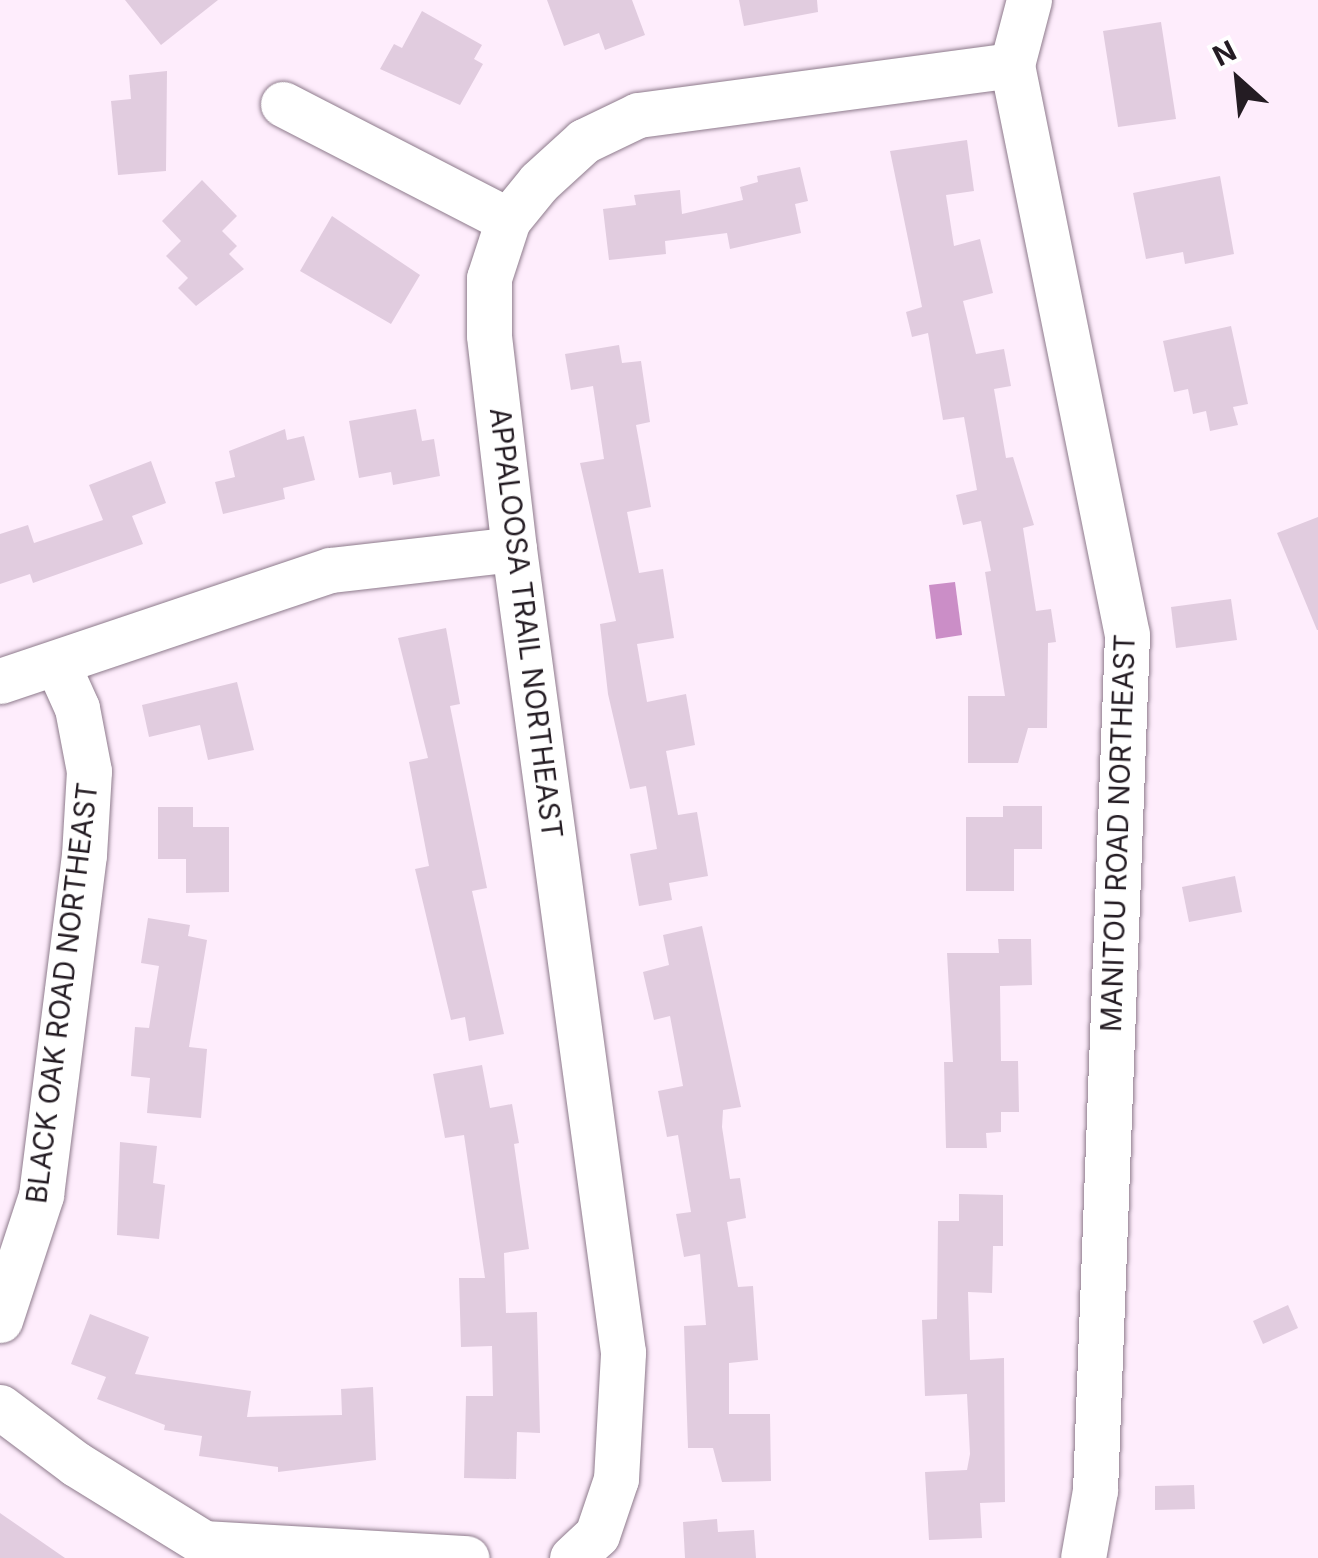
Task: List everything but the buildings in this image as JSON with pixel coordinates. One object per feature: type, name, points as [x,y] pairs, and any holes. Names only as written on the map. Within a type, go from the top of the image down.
[{"type":"street","name":"MANITOU ROAD NORTHEAST","points":[[1029,0],[1012,65],[1126,635],[1095,1490],[1084,1558]]},
{"type":"street","name":"APPALOOSA TRAIL NORTHEAST","points":[[572,1558],[597,1535],[616,1480],[624,1352],[514,549],[489,335],[489,278],[508,220],[584,141],[638,115],[1012,65]]},
{"type":"street","points":[[283,104],[508,220]]},
{"type":"street","points":[[0,681],[58,666],[189,613],[330,570],[514,549]]},
{"type":"street","name":"BLACK OAK ROAD NORTHEAST","points":[[0,1320],[42,1195],[84,856],[88,771],[78,708],[58,666]]},
{"type":"street","points":[[0,1407],[76,1464],[204,1542],[467,1558]]},
{"type":"shaded area","points":[[955,582],[962,635],[936,639],[929,585]]}]
